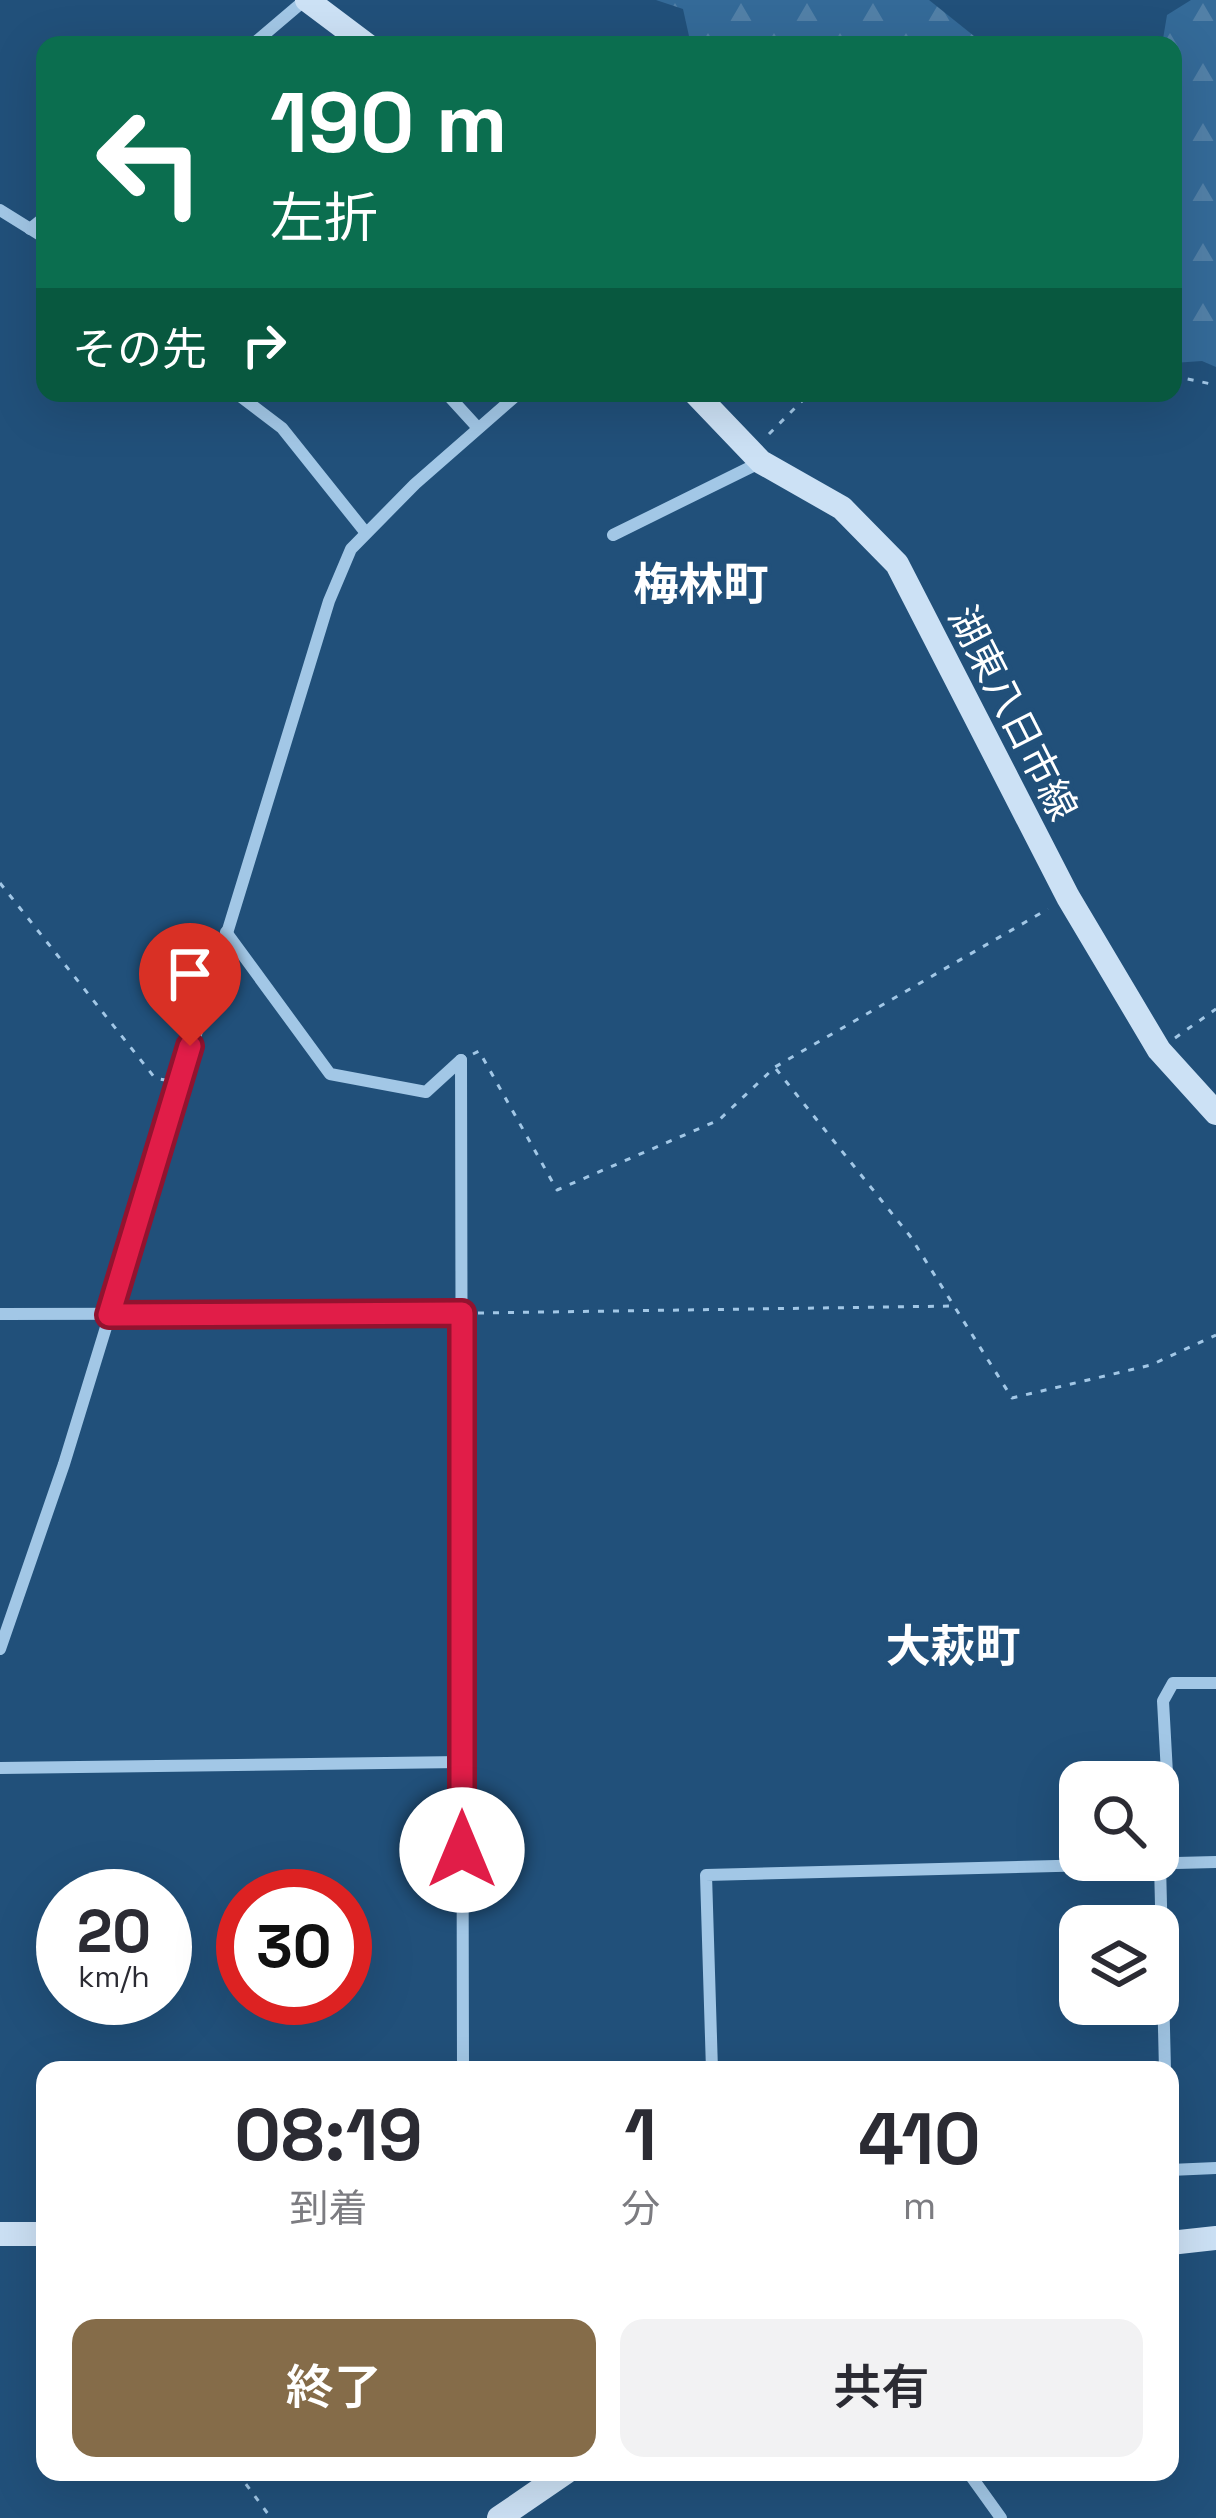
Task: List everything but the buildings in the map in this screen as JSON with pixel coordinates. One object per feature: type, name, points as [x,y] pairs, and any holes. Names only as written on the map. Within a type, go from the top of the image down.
[{"type":"main road","points":[[306,0],[355,36]]},
{"type":"main road","name":"湖東八日市線","points":[[704,402],[756,457],[842,508],[897,564],[1068,897],[1159,1050],[1216,1113]]},
{"type":"main road","points":[[0,2234],[36,2234]]},
{"type":"main road","points":[[1179,2242],[1216,2238]]},
{"type":"main road","points":[[499,2518],[553,2481]]},
{"type":"street","points":[[263,36],[306,0]]},
{"type":"street","points":[[0,210],[36,232]]},
{"type":"street","points":[[31,229],[36,225]]},
{"type":"street","points":[[248,402],[282,428],[366,533]]},
{"type":"street","points":[[454,402],[478,428]]},
{"type":"street","points":[[0,1649],[109,1315],[329,601],[351,549],[508,402]]},
{"type":"street","points":[[613,535],[756,457]]},
{"type":"street","points":[[226,932],[330,1074],[426,1092],[461,1060]]},
{"type":"street","points":[[461,1060],[463,2061]]},
{"type":"street","points":[[0,1314],[462,1313]]},
{"type":"street","points":[[1164,1761],[1163,1701],[1173,1683],[1216,1683]]},
{"type":"street","points":[[0,1768],[461,1762]]},
{"type":"street","points":[[1179,1863],[1216,1862]]},
{"type":"street","points":[[712,2061],[706,1875],[1059,1867]]},
{"type":"street","points":[[1165,2061],[1166,1881]]},
{"type":"street","points":[[1179,2170],[1216,2168]]},
{"type":"street","points":[[974,2481],[1001,2518]]},
{"type":"path","points":[[1182,378],[1216,385]]},
{"type":"path","points":[[756,457],[802,402]]},
{"type":"path","points":[[0,883],[155,1078],[179,1084]]},
{"type":"path","points":[[461,1060],[479,1051],[557,1190],[719,1120],[775,1067],[1068,897]]},
{"type":"path","points":[[1159,1050],[1216,1009]]},
{"type":"path","points":[[775,1067],[910,1236],[1012,1397],[1151,1365],[1216,1335]]},
{"type":"path","points":[[462,1313],[957,1306]]},
{"type":"path","points":[[243,2481],[271,2518]]},
{"type":"green space","points":[[656,0],[929,0],[974,36],[689,36],[683,9]]},
{"type":"green space","points":[[1191,0],[1216,0],[1216,367],[1202,361],[1182,362],[1182,36],[1164,36],[1167,15]]},
{"type":"district","name":"梅林町","points":[[701,584]]},
{"type":"district","name":"大萩町","points":[[953,1646]]},
{"type":"route","points":[[190,1046],[109,1315],[462,1313],[462,1850]]}]
